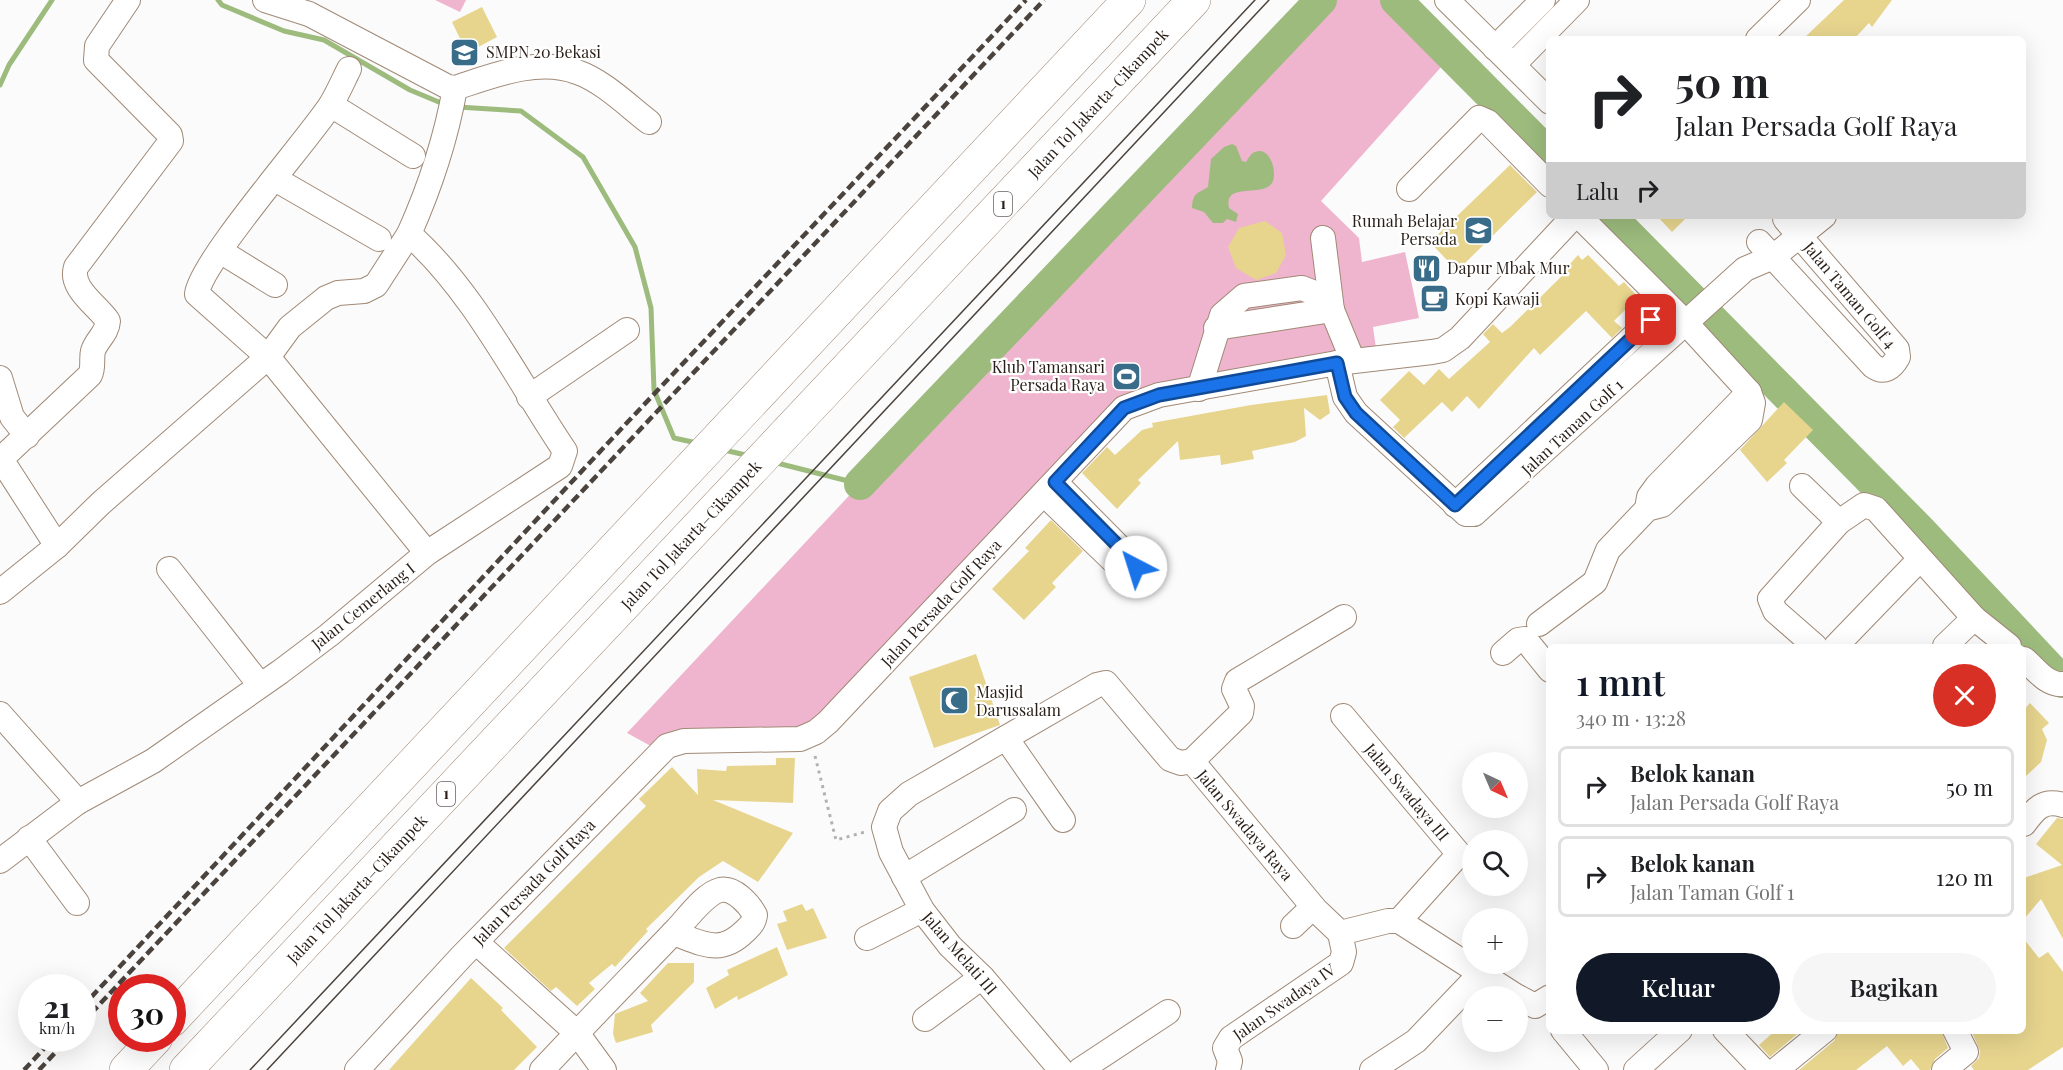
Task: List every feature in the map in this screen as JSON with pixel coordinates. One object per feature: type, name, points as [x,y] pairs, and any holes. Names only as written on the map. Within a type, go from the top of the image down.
[{"type":"highway","points":[[186,1005],[1129,0]]},
{"type":"highway","name":"Jalan Tol Jakarta–Cikampek","points":[[186,1070],[1194,0]]},
{"type":"highway","points":[[126,1070],[143,1052]]},
{"type":"street","points":[[57,546],[0,460],[90,375],[93,368],[92,354],[108,330],[108,321],[77,284],[75,267],[172,138],[96,60],[98,46],[128,0]]},
{"type":"street","points":[[0,592],[57,546],[101,503],[268,357],[290,327],[326,298],[338,293],[364,291],[376,285],[409,234],[427,192],[452,104],[444,85],[312,7],[265,0]]},
{"type":"street","points":[[1447,0],[1546,98]]},
{"type":"street","points":[[1495,48],[1543,0]]},
{"type":"street","points":[[1513,65],[1577,0]]},
{"type":"street","points":[[1761,36],[1798,0]]},
{"type":"street","points":[[452,104],[511,71],[546,66],[577,71],[599,84],[649,122]]},
{"type":"street","name":"Jalan Cemerlang I","points":[[0,861],[78,802],[153,761],[260,685],[329,635],[427,553],[268,357],[197,294],[198,285],[220,251],[331,105],[349,69]]},
{"type":"street","points":[[331,105],[413,156]]},
{"type":"street","points":[[1409,189],[1479,118],[1488,122],[1546,181]]},
{"type":"street","points":[[275,179],[379,239]]},
{"type":"street","name":"Jalan Persada Golf Raya","points":[[357,1070],[476,942],[667,746],[684,741],[793,740],[816,732],[1124,408],[1159,395],[1345,362],[1432,352],[1452,345],[1571,219]]},
{"type":"street","points":[[1539,624],[1595,582],[1608,550],[1647,509],[1646,504],[1657,486],[1749,392],[1690,317],[1667,305],[1582,219]]},
{"type":"street","points":[[1690,317],[1745,270],[1791,224],[1812,219]]},
{"type":"street","name":"Jalan Taman Golf 4","points":[[1766,250],[1873,366],[1881,370],[1888,369],[1898,357],[1897,349],[1791,224]]},
{"type":"street","points":[[409,234],[428,250],[465,295],[565,451],[560,466],[427,553]]},
{"type":"street","points":[[1323,238],[1332,310],[1345,362],[1345,397],[1356,413],[1455,505]]},
{"type":"street","points":[[220,251],[275,285]]},
{"type":"street","points":[[1199,389],[1216,328],[1222,315],[1244,296],[1302,288],[1312,292],[1332,310]]},
{"type":"street","name":"Jalan Taman Golf 1","points":[[1667,305],[1455,505],[1466,514],[1481,510],[1690,317]]},
{"type":"street","points":[[529,397],[627,330]]},
{"type":"street","points":[[0,378],[12,417],[27,436]]},
{"type":"street","points":[[1802,486],[1839,522]]},
{"type":"street","points":[[1813,644],[1775,611],[1770,599],[1839,522],[1858,507],[1871,505],[1974,618],[2006,644]]},
{"type":"street","points":[[1838,644],[1920,559]]},
{"type":"street","points":[[169,569],[260,685]]},
{"type":"street","points":[[1192,762],[1241,713],[1242,706],[1234,689],[1237,681],[1344,617]]},
{"type":"street","points":[[1947,644],[1974,618]]},
{"type":"street","points":[[1503,653],[1518,640],[1525,639],[1546,665]]},
{"type":"street","points":[[2028,670],[2055,685],[2063,684]]},
{"type":"street","name":"Jalan Swadaya Raya","points":[[884,824],[890,811],[904,798],[1097,685],[1106,682],[1170,759],[1181,763],[1192,762],[1323,917]]},
{"type":"street","points":[[0,714],[78,802]]},
{"type":"street","name":"Jalan Swadaya III","points":[[1343,716],[1459,854],[1399,921]]},
{"type":"street","points":[[1006,738],[1063,820]]},
{"type":"street","points":[[2026,822],[2042,804],[2050,801],[2063,805]]},
{"type":"street","points":[[904,877],[1014,810]]},
{"type":"street","name":"Jalan Melati III","points":[[884,824],[886,841],[922,910],[950,946],[982,977],[1061,1070]]},
{"type":"street","points":[[29,838],[77,903]]},
{"type":"street","points":[[867,938],[922,910]]},
{"type":"street","points":[[1293,926],[1323,917],[1399,921],[1462,961]]},
{"type":"street","name":"Jalan Swadaya IV","points":[[1228,1070],[1230,1061],[1225,1048],[1231,1038],[1341,963],[1344,952],[1323,917]]},
{"type":"street","points":[[542,1070],[673,933]]},
{"type":"street","points":[[476,942],[577,1033],[604,1070]]},
{"type":"street","points":[[1372,1070],[1405,1062],[1416,1041],[1480,974]]},
{"type":"street","points":[[1482,974],[1500,986]]},
{"type":"street","points":[[925,1019],[982,977]]},
{"type":"street","points":[[1528,1002],[1535,1006],[1546,1005]]},
{"type":"street","points":[[1080,1070],[1168,1012]]},
{"type":"street","points":[[1566,1034],[1596,1070]]},
{"type":"street","points":[[1636,1070],[1676,1034]]},
{"type":"street","points":[[1729,1034],[1763,1070]]},
{"type":"street","points":[[1776,1070],[1820,1034]]},
{"type":"street","points":[[1944,1070],[1966,1052],[1957,1034]]},
{"type":"path","points":[[817,766],[836,840],[884,824]]},
{"type":"shaded area","points":[[435,0],[466,0],[460,12]]},
{"type":"shaded area","name":"Klub Tamansari Persada Raya","points":[[1321,0],[1396,0],[1451,56],[1321,201],[1359,238],[1362,262],[1405,252],[1419,318],[1373,327],[1378,362],[1130,396],[829,722],[660,751],[627,733],[860,484]]},
{"type":"shaded area","points":[[1232,144],[1236,146],[1242,161],[1246,162],[1255,152],[1265,152],[1273,167],[1274,179],[1267,187],[1232,195],[1229,208],[1238,214],[1236,222],[1227,219],[1223,223],[1213,223],[1204,212],[1192,208],[1193,199],[1196,194],[1208,187],[1211,159],[1224,147]]},
{"type":"building","points":[[1844,0],[1892,0],[1872,27],[1869,23],[1857,36],[1806,36]]},
{"type":"building","points":[[482,7],[497,37],[467,53],[452,22]]},
{"type":"building","points":[[1510,165],[1537,192],[1457,271],[1430,242]]},
{"type":"building","points":[[1660,219],[1685,219],[1672,232]]},
{"type":"building","points":[[1265,221],[1282,233],[1286,255],[1276,273],[1256,280],[1236,268],[1228,247],[1239,228]]},
{"type":"building","points":[[1578,255],[1582,260],[1588,255],[1619,286],[1624,282],[1638,297],[1614,321],[1622,328],[1612,338],[1586,311],[1540,355],[1534,348],[1479,409],[1467,396],[1452,412],[1442,402],[1404,438],[1393,427],[1400,420],[1380,400],[1409,371],[1424,385],[1439,369],[1449,379],[1490,342],[1483,334],[1493,324],[1502,333],[1510,327],[1570,268],[1568,266]]},
{"type":"building","points":[[1327,395],[1330,413],[1320,420],[1304,408],[1306,436],[1295,442],[1252,451],[1254,459],[1221,465],[1220,455],[1180,460],[1178,441],[1138,480],[1141,483],[1117,509],[1082,473],[1107,447],[1115,455],[1142,430],[1153,427],[1152,423],[1251,405]]},
{"type":"building","points":[[1784,402],[1813,430],[1784,460],[1787,463],[1767,482],[1740,450]]},
{"type":"building","points":[[1051,520],[1083,551],[1052,583],[1056,587],[1024,620],[992,589],[1029,551],[1025,548]]},
{"type":"building","name":"Masjid Darussalam","points":[[976,654],[1000,725],[934,748],[909,677]]},
{"type":"building","points":[[2030,703],[2049,723],[2042,729],[2047,740],[2041,762],[2026,776],[2026,708]]},
{"type":"building","points":[[776,758],[795,758],[793,803],[713,800],[793,833],[758,882],[723,861],[699,877],[646,929],[648,931],[615,967],[612,964],[589,983],[595,989],[577,1006],[556,987],[551,991],[504,948],[646,806],[639,799],[672,767],[698,795],[697,769],[726,771],[727,766],[776,765]]},
{"type":"building","points":[[2057,818],[2063,819],[2063,939],[2041,899],[2026,917],[2026,877],[2062,865],[2036,844]]},
{"type":"building","points":[[802,904],[806,911],[813,908],[827,938],[787,950],[777,924],[787,921],[783,911]]},
{"type":"building","points":[[2026,942],[2039,958],[2048,952],[2063,972],[2063,1047],[2028,1070],[1974,1070],[1971,1066],[1979,1058],[1980,1051],[1973,1034],[2026,1034]]},
{"type":"building","points":[[777,947],[788,975],[738,1000],[737,996],[715,1009],[706,988],[729,975],[727,970]]},
{"type":"building","points":[[668,963],[694,963],[694,982],[651,1025],[653,1032],[616,1043],[613,1034],[615,1014],[648,1001],[640,993]]},
{"type":"building","points":[[471,978],[503,1008],[501,1010],[537,1047],[514,1070],[389,1070]]},
{"type":"building","points":[[1771,1034],[1797,1034],[1770,1057],[1759,1045]]},
{"type":"building","points":[[1837,1034],[1943,1034],[1948,1048],[1935,1059],[1930,1070],[1920,1070],[1911,1059],[1903,1066],[1887,1046],[1856,1070],[1799,1070],[1834,1041]]},
{"type":"waterway","points":[[0,85],[9,65],[52,0]]},
{"type":"waterway","points":[[218,0],[222,5],[284,31],[324,40],[410,90],[446,105]]},
{"type":"waterway","points":[[860,484],[1321,0]]},
{"type":"waterway","points":[[1396,0],[1546,151]]},
{"type":"waterway","points":[[458,107],[521,111],[583,157],[635,247],[651,308],[654,390],[674,438],[697,443]]},
{"type":"waterway","points":[[1613,219],[1919,529],[2063,682]]},
{"type":"waterway","points":[[724,450],[750,456]]},
{"type":"waterway","points":[[773,462],[860,484]]},
{"type":"tram line","points":[[250,1070],[1255,0]]},
{"type":"tram line","points":[[267,1070],[1269,0]]},
{"type":"railway","points":[[96,992],[622,428],[1026,0]]},
{"type":"railway","points":[[96,1008],[1044,0]]},
{"type":"railway","points":[[24,1070],[41,1052]]},
{"type":"railway","points":[[39,1070],[56,1052]]},
{"type":"place","name":"SMPN 20 Bekasi","points":[[465,52]]},
{"type":"place","name":"Rumah Belajar Persada","points":[[1478,230]]},
{"type":"place","name":"Dapur Mbak Mur","points":[[1426,268]]},
{"type":"place","name":"Kopi Kawaji","points":[[1434,299]]},
{"type":"place","name":"Klub Tamansari Persada Raya","points":[[1126,376]]},
{"type":"place","name":"Masjid Darussalam","points":[[955,701]]},
{"type":"route","points":[[1136,567],[1135,563],[1055,482],[1124,408],[1159,395],[1337,363],[1345,397],[1362,421],[1455,505],[1651,320]]}]
